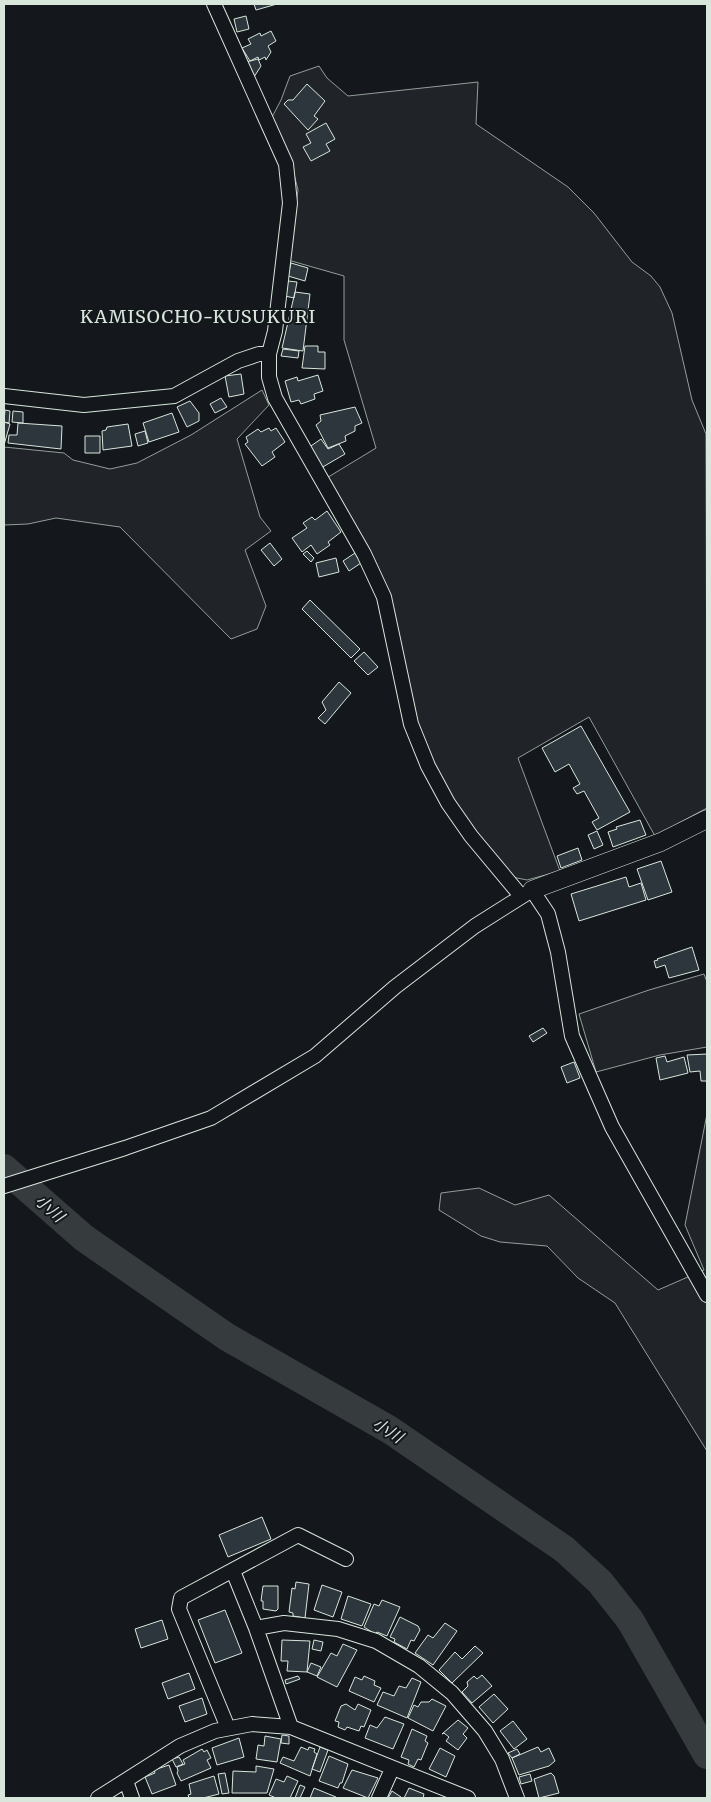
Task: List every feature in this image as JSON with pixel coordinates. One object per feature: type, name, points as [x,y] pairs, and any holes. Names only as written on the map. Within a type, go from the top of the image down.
[{"type":"street","points":[[214,4],[286,164],[290,202],[275,331],[268,354],[269,377],[275,398],[364,554],[384,596],[411,724],[428,766],[448,803],[471,836],[548,914],[558,952],[572,1036],[612,1127],[707,1295]]},
{"type":"street","points":[[4,396],[84,405],[174,396],[238,361],[259,354],[268,354]]},
{"type":"street","points":[[4,1186],[125,1148],[210,1118],[315,1056],[395,987],[475,926],[527,893],[661,842],[707,819]]},
{"type":"street","points":[[228,1728],[179,1609],[181,1598],[298,1536],[346,1559]]},
{"type":"street","points":[[233,1571],[256,1628],[291,1727]]},
{"type":"street","points":[[256,1628],[284,1623],[338,1629],[376,1641],[419,1666],[452,1692],[485,1731],[502,1759],[517,1798]]},
{"type":"street","points":[[98,1798],[180,1746],[215,1731],[252,1724],[291,1727],[468,1798]]},
{"type":"street","points":[[379,1798],[392,1769]]},
{"type":"street","points":[[126,1781],[132,1798]]},
{"type":"shaded area","points":[[319,66],[327,78],[348,96],[478,82],[476,124],[568,187],[594,213],[632,262],[651,276],[660,287],[672,313],[692,400],[706,434],[707,808],[655,836],[589,717],[518,758],[560,871],[527,880],[512,877],[489,852],[442,782],[415,717],[398,637],[325,479],[376,448],[344,340],[344,276],[288,260],[298,190],[293,170],[272,117],[290,76]]},
{"type":"shaded area","points":[[262,390],[269,405],[237,439],[260,517],[271,531],[245,550],[266,606],[257,629],[231,639],[120,527],[56,518],[28,524],[4,525],[4,447],[64,453],[73,460],[110,469],[137,463],[191,435]]},
{"type":"shaded area","points":[[704,974],[707,982],[707,1047],[660,1055],[596,1072],[579,1014],[649,990]]},
{"type":"shaded area","points":[[707,1114],[707,1451],[615,1303],[578,1278],[547,1246],[500,1242],[481,1236],[439,1210],[441,1193],[479,1188],[515,1205],[549,1195],[658,1290],[704,1270],[685,1225]]},
{"type":"building","points":[[254,4],[277,4],[256,10]]},
{"type":"building","points":[[246,16],[249,29],[237,32],[234,19]]},
{"type":"building","points":[[271,31],[276,41],[268,46],[271,52],[266,60],[265,57],[259,60],[258,57],[250,61],[242,48],[251,44],[248,39],[260,33],[261,36]]},
{"type":"building","points":[[258,59],[261,66],[254,77],[246,62]]},
{"type":"building","points":[[307,84],[325,101],[314,116],[318,119],[308,130],[284,104],[288,100],[293,100]]},
{"type":"building","points":[[326,123],[335,139],[326,144],[330,151],[311,161],[303,147],[311,143],[306,134]]},
{"type":"building","points":[[291,263],[308,268],[305,281],[288,276]]},
{"type":"building","points":[[288,281],[297,282],[294,298],[285,296]]},
{"type":"building","points":[[295,292],[310,294],[303,351],[282,348]]},
{"type":"building","points":[[305,346],[318,346],[318,352],[325,352],[325,369],[302,368]]},
{"type":"building","points":[[283,349],[299,351],[298,358],[281,356]]},
{"type":"building","points":[[241,374],[244,394],[229,397],[225,376]]},
{"type":"building","points":[[318,375],[323,391],[314,394],[315,399],[301,404],[299,400],[291,402],[285,381],[297,377],[298,381]]},
{"type":"building","points":[[221,398],[227,407],[215,413],[210,404]]},
{"type":"building","points":[[190,401],[199,413],[199,421],[187,427],[177,407]]},
{"type":"building","points":[[355,407],[362,423],[355,426],[355,431],[345,436],[346,441],[328,448],[316,425],[321,421],[320,415]]},
{"type":"building","points":[[5,410],[10,411],[9,423],[4,422]]},
{"type":"building","points":[[13,411],[23,412],[23,423],[12,422]]},
{"type":"building","points":[[172,413],[179,432],[149,442],[143,423]]},
{"type":"building","points":[[4,422],[10,424],[4,445]]},
{"type":"building","points":[[18,423],[62,426],[61,449],[8,443],[9,435],[17,435]]},
{"type":"building","points":[[128,424],[132,446],[103,450],[102,431],[106,430],[107,427]]},
{"type":"building","points":[[269,428],[271,431],[276,428],[285,442],[272,452],[275,457],[262,466],[245,444],[248,442],[246,437],[258,429],[261,432]]},
{"type":"building","points":[[145,431],[148,443],[138,446],[135,434]]},
{"type":"building","points":[[85,436],[100,436],[100,453],[85,453]]},
{"type":"building","points":[[321,439],[328,449],[339,444],[345,454],[321,468],[308,448]]},
{"type":"building","points":[[327,511],[341,532],[328,542],[330,545],[317,554],[311,545],[302,552],[292,538],[307,528],[303,523],[312,517],[315,520]]},
{"type":"building","points":[[270,543],[282,559],[274,566],[261,550]]},
{"type":"building","points":[[307,551],[314,558],[311,562],[303,554]]},
{"type":"building","points":[[355,553],[361,563],[349,571],[343,561]]},
{"type":"building","points":[[336,558],[339,572],[319,577],[316,563]]},
{"type":"building","points":[[310,600],[360,649],[351,658],[302,609]]},
{"type":"building","points":[[364,652],[378,667],[368,675],[354,661]]},
{"type":"building","points":[[339,682],[351,693],[325,724],[318,718],[326,710],[322,702]]},
{"type":"building","points":[[581,726],[630,812],[597,830],[592,822],[599,818],[584,791],[577,794],[573,788],[580,784],[569,764],[555,772],[542,748]]},
{"type":"building","points":[[640,820],[646,835],[613,847],[608,832],[617,829],[616,827]]},
{"type":"building","points":[[597,831],[603,845],[594,849],[588,835]]},
{"type":"building","points":[[578,848],[582,860],[561,868],[557,856]]},
{"type":"building","points":[[661,861],[672,892],[648,900],[637,869]]},
{"type":"building","points":[[626,877],[629,887],[641,883],[646,900],[579,921],[571,894]]},
{"type":"building","points":[[692,947],[699,970],[669,978],[665,965],[656,968],[654,961],[657,959]]},
{"type":"building","points":[[543,1028],[547,1033],[533,1042],[529,1036]]},
{"type":"building","points":[[707,1054],[707,1081],[701,1081],[700,1071],[690,1072],[687,1055]]},
{"type":"building","points":[[665,1056],[667,1062],[684,1057],[688,1073],[660,1080],[656,1058]]},
{"type":"building","points":[[574,1062],[580,1078],[567,1083],[561,1067]]},
{"type":"building","points":[[262,1517],[271,1539],[228,1557],[219,1535]]},
{"type":"building","points":[[296,1582],[309,1584],[305,1618],[293,1616],[293,1613],[289,1612],[292,1588],[295,1589]]},
{"type":"building","points":[[322,1585],[342,1592],[333,1617],[314,1610]]},
{"type":"building","points":[[263,1586],[278,1586],[278,1609],[276,1611],[263,1609],[263,1601],[261,1601]]},
{"type":"building","points":[[348,1596],[371,1604],[362,1626],[341,1619]]},
{"type":"building","points":[[382,1600],[400,1607],[387,1636],[377,1632],[375,1634],[364,1627],[374,1604],[379,1606]]},
{"type":"building","points":[[225,1610],[242,1653],[215,1663],[198,1620]]},
{"type":"building","points":[[400,1617],[418,1626],[420,1630],[414,1641],[411,1640],[407,1649],[394,1642],[395,1639],[390,1637]]},
{"type":"building","points":[[162,1620],[168,1639],[141,1648],[135,1629]]},
{"type":"building","points":[[445,1623],[457,1631],[433,1665],[415,1653],[428,1635],[433,1638]]},
{"type":"building","points":[[282,1640],[310,1641],[307,1672],[287,1671],[288,1661],[281,1661]]},
{"type":"building","points":[[314,1640],[323,1642],[321,1651],[312,1649]]},
{"type":"building","points":[[343,1644],[357,1650],[337,1687],[317,1677],[331,1653],[337,1656]]},
{"type":"building","points":[[475,1646],[483,1653],[452,1683],[439,1670],[455,1652],[462,1659]]},
{"type":"building","points":[[311,1663],[321,1667],[317,1676],[307,1672]]},
{"type":"building","points":[[189,1673],[195,1689],[168,1699],[162,1683]]},
{"type":"building","points":[[482,1675],[492,1686],[472,1703],[462,1692],[468,1686],[467,1682],[474,1676],[477,1679]]},
{"type":"building","points":[[298,1676],[300,1679],[286,1684],[285,1680]]},
{"type":"building","points":[[364,1676],[375,1681],[374,1685],[381,1688],[374,1702],[349,1691],[355,1677],[362,1680]]},
{"type":"building","points":[[412,1678],[421,1682],[407,1718],[377,1705],[383,1692],[394,1696],[399,1686],[406,1688]]},
{"type":"building","points":[[494,1694],[508,1709],[493,1723],[479,1707]]},
{"type":"building","points":[[202,1698],[207,1714],[185,1722],[179,1706]]},
{"type":"building","points":[[432,1699],[446,1706],[433,1731],[408,1718],[414,1705],[418,1707],[421,1702],[429,1702]]},
{"type":"building","points":[[346,1704],[355,1710],[358,1704],[371,1710],[364,1727],[361,1726],[359,1731],[347,1727],[345,1730],[338,1727],[339,1722],[335,1721],[341,1706]]},
{"type":"building","points":[[385,1717],[404,1724],[393,1749],[365,1738],[370,1725],[377,1728]]},
{"type":"building","points":[[458,1720],[468,1728],[463,1734],[467,1738],[458,1750],[446,1741],[449,1737],[444,1733],[442,1734]]},
{"type":"building","points":[[513,1721],[527,1739],[514,1749],[500,1731]]},
{"type":"building","points":[[412,1729],[427,1736],[425,1741],[428,1743],[421,1760],[418,1759],[414,1767],[408,1764],[409,1760],[401,1757]]},
{"type":"building","points":[[282,1735],[289,1736],[289,1744],[281,1743]]},
{"type":"building","points":[[265,1736],[281,1739],[277,1762],[256,1759],[258,1745],[264,1746]]},
{"type":"building","points":[[239,1738],[244,1757],[217,1765],[212,1748]]},
{"type":"building","points":[[301,1747],[308,1750],[309,1747],[315,1749],[314,1752],[317,1754],[310,1776],[280,1763],[283,1757],[294,1761]]},
{"type":"building","points":[[320,1747],[328,1750],[320,1772],[312,1769]]},
{"type":"building","points":[[538,1747],[541,1752],[549,1748],[555,1761],[549,1766],[519,1775],[512,1758]]},
{"type":"building","points":[[440,1748],[455,1756],[446,1777],[429,1769]]},
{"type":"building","points":[[202,1749],[204,1752],[207,1750],[211,1758],[207,1760],[211,1768],[181,1781],[177,1773],[177,1767],[185,1764],[183,1760]]},
{"type":"building","points":[[517,1749],[520,1754],[512,1758],[508,1753]]},
{"type":"building","points":[[329,1756],[348,1764],[342,1783],[340,1783],[338,1788],[319,1781]]},
{"type":"building","points":[[179,1757],[183,1764],[176,1767],[172,1759]]},
{"type":"building","points":[[169,1765],[176,1785],[152,1794],[145,1777],[155,1773],[154,1770]]},
{"type":"building","points":[[256,1766],[274,1769],[267,1793],[232,1793],[233,1771],[256,1772]]},
{"type":"building","points":[[352,1770],[378,1778],[368,1798],[343,1788]]},
{"type":"building","points":[[225,1773],[229,1793],[222,1794],[218,1774]]},
{"type":"building","points":[[551,1773],[554,1776],[559,1793],[539,1798],[534,1779]]},
{"type":"building","points":[[530,1774],[532,1781],[521,1784],[519,1777]]},
{"type":"building","points":[[214,1776],[219,1794],[203,1798],[189,1798],[188,1795],[191,1794],[189,1784]]},
{"type":"building","points":[[287,1776],[298,1781],[290,1798],[276,1798],[269,1795],[276,1779],[284,1782]]},
{"type":"building","points":[[300,1785],[305,1787],[300,1798],[295,1798]]},
{"type":"building","points":[[314,1788],[336,1797],[336,1798],[310,1798]]},
{"type":"building","points":[[409,1788],[424,1794],[423,1798],[404,1798]]},
{"type":"building","points":[[392,1791],[401,1797],[401,1798],[388,1798]]},
{"type":"waterway","name":"小川","points":[[4,1168],[84,1238],[227,1337],[390,1430],[564,1549],[600,1582],[630,1620],[707,1755]]},
{"type":"district","name":"KAMISOCHO-KUSUKURI","points":[[198,316]]}]
